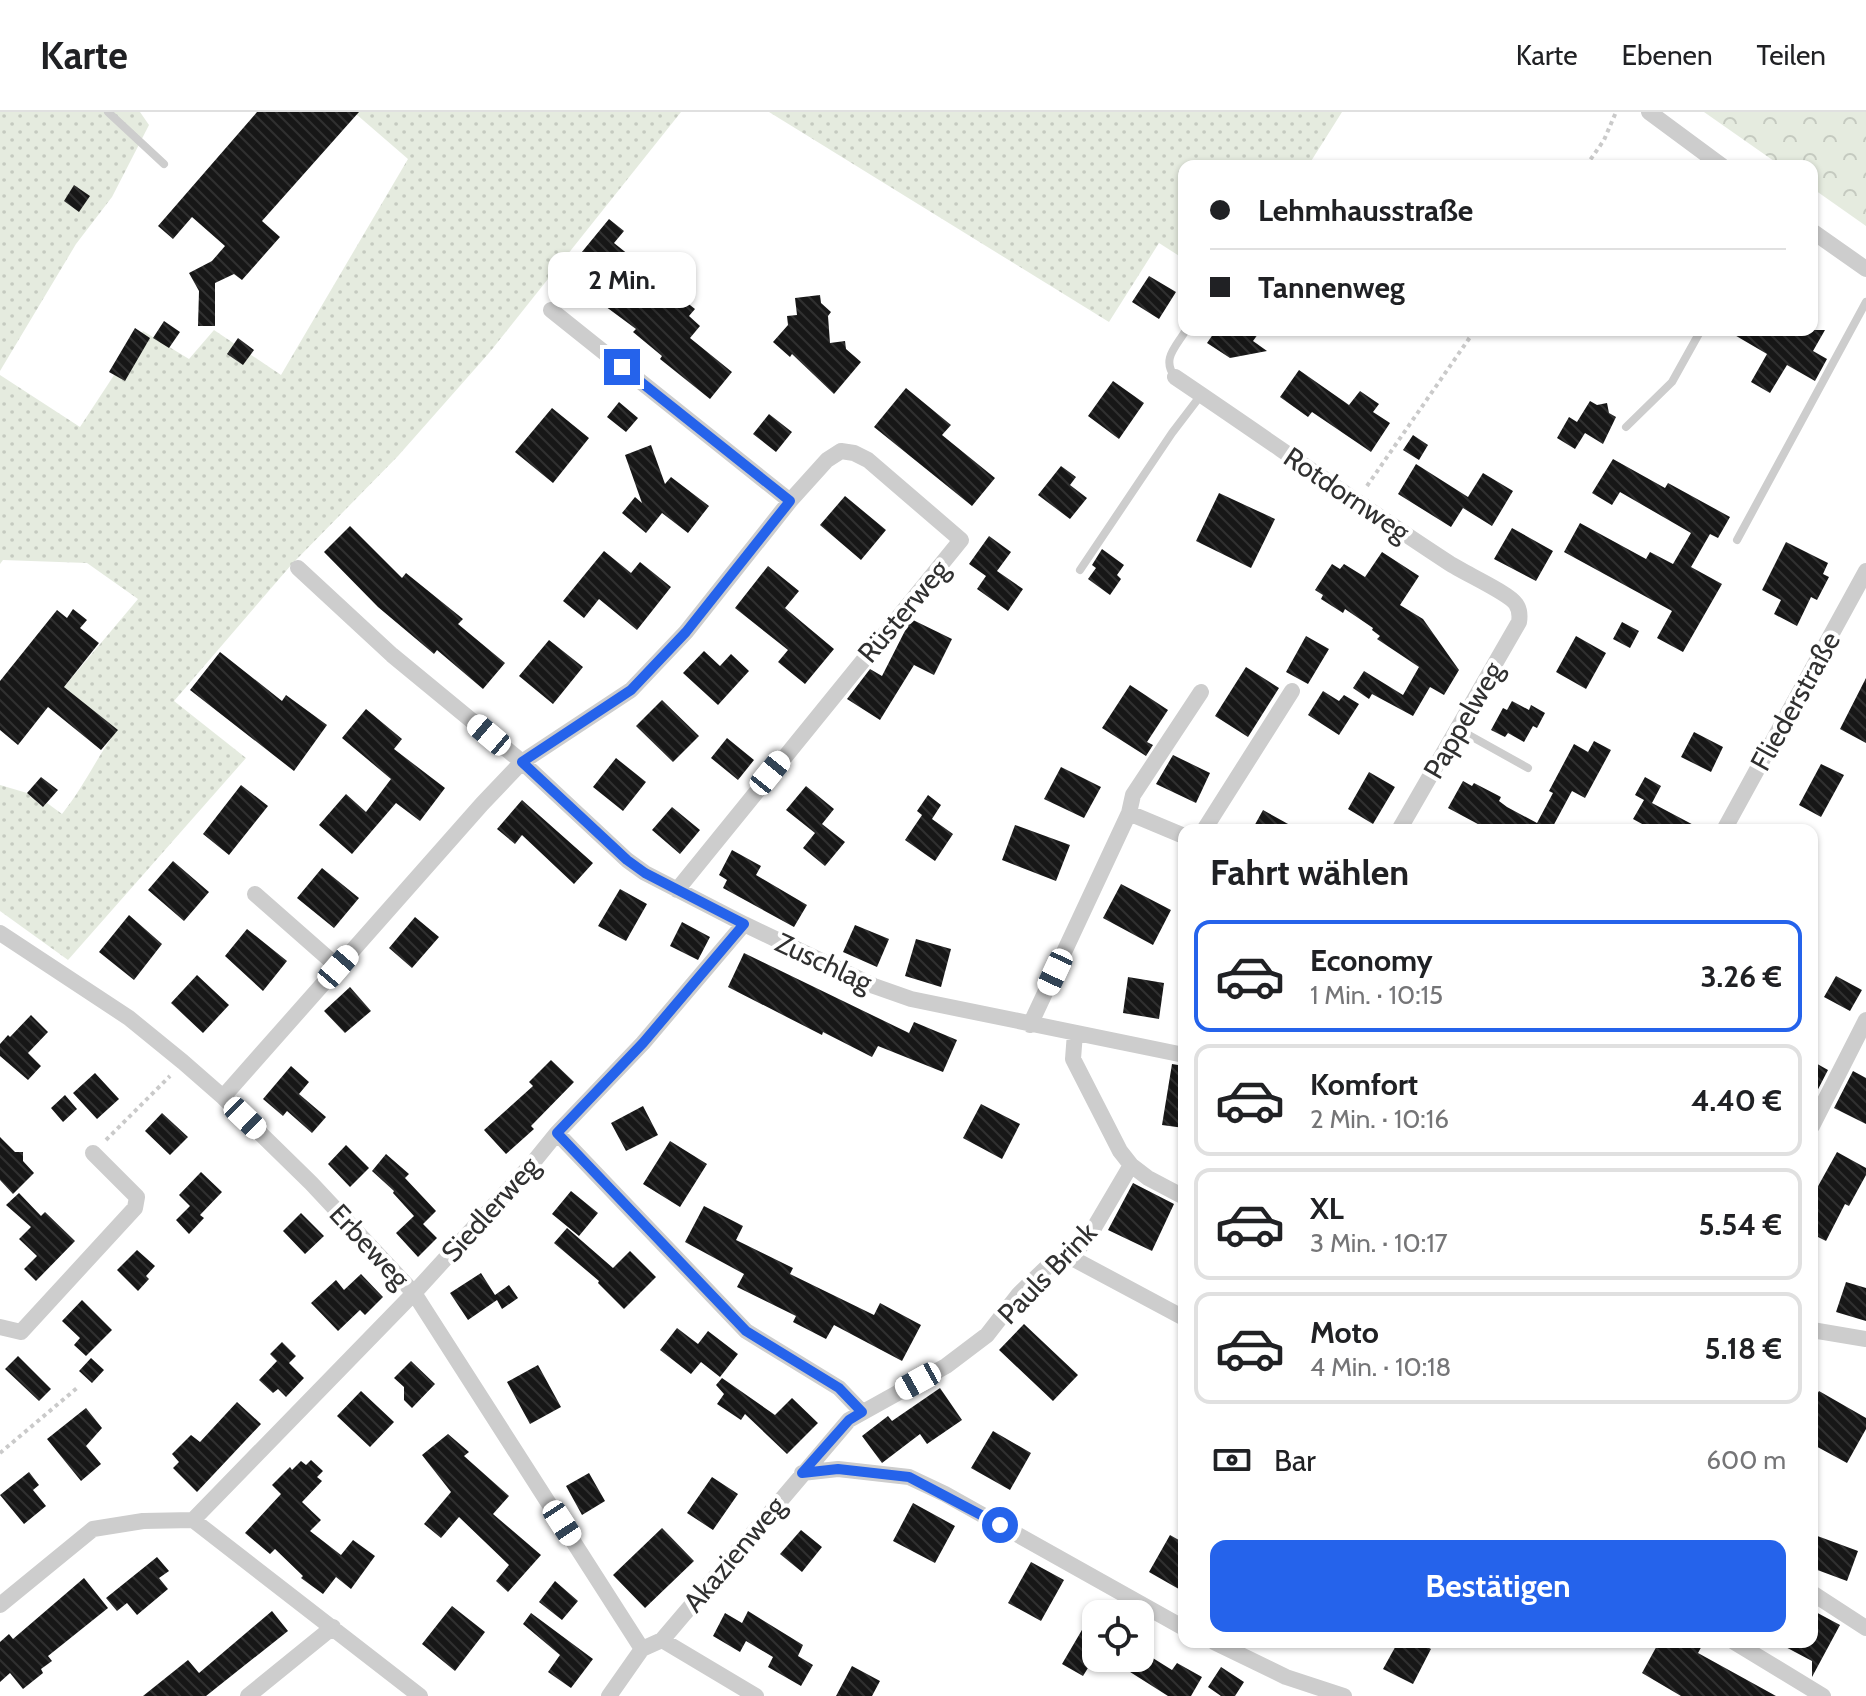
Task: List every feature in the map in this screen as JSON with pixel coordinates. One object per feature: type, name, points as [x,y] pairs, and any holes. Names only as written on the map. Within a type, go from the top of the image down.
[{"type":"street","points":[[1649,112],[1714,160]]},
{"type":"street","points":[[1818,235],[1866,269]]},
{"type":"street","points":[[551,310],[790,501]]},
{"type":"street","name":"Rotdornweg","points":[[1175,377],[1471,578],[1502,593],[1518,608]]},
{"type":"street","name":"Rüsterweg","points":[[223,1097],[522,762],[631,690],[686,632],[790,501],[827,460],[841,451],[854,453],[868,460],[961,540],[677,890]]},
{"type":"street","name":"Zuschlag","points":[[298,568],[392,655],[522,762],[612,848],[645,873],[874,986],[911,999],[1178,1054]]},
{"type":"street","name":"Fliederstraße","points":[[1727,824],[1866,571]]},
{"type":"street","name":"Pappelweg","points":[[1402,824],[1519,622],[1518,608]]},
{"type":"street","points":[[1208,824],[1292,691]]},
{"type":"street","points":[[1030,1025],[1129,813],[1133,795],[1201,692]]},
{"type":"street","points":[[1129,813],[1178,833]]},
{"type":"street","points":[[255,894],[338,967]]},
{"type":"street","name":"Siedlerweg","points":[[193,1520],[414,1293],[557,1133],[643,1043],[744,924]]},
{"type":"street","name":"Erbeweg","points":[[0,933],[129,1018],[183,1062],[311,1183],[414,1293],[642,1649]]},
{"type":"street","points":[[1818,1114],[1866,1020]]},
{"type":"street","points":[[1075,1033],[1073,1059],[1079,1075],[1120,1151],[1131,1165],[1148,1178],[1178,1194]]},
{"type":"street","points":[[557,1133],[746,1331],[839,1388],[862,1412]]},
{"type":"street","points":[[0,1327],[21,1332],[135,1208],[137,1197],[93,1153]]},
{"type":"street","name":"Pauls Brink","points":[[862,1412],[956,1359],[987,1335],[1019,1294],[1047,1267],[1070,1257],[1088,1238],[1131,1165]]},
{"type":"street","points":[[1070,1257],[1178,1315]]},
{"type":"street","points":[[1818,1331],[1866,1339]]},
{"type":"street","name":"Akazienweg","points":[[642,1649],[662,1640],[802,1473],[849,1420],[862,1412]]},
{"type":"street","points":[[802,1473],[838,1469],[909,1477],[945,1494],[1178,1625]]},
{"type":"street","points":[[0,1605],[93,1529],[143,1521],[193,1520],[420,1696]]},
{"type":"street","points":[[1818,1597],[1866,1628]]},
{"type":"street","points":[[248,1696],[333,1627]]},
{"type":"street","points":[[662,1640],[756,1696]]},
{"type":"street","points":[[1226,1648],[1286,1677],[1344,1696]]},
{"type":"street","points":[[1744,1648],[1823,1696]]},
{"type":"street","points":[[609,1696],[642,1649]]},
{"type":"lane","points":[[108,112],[164,164]]},
{"type":"lane","points":[[1737,540],[1866,302]]},
{"type":"lane","points":[[1175,377],[1168,368],[1168,359],[1182,336]]},
{"type":"lane","points":[[1626,427],[1672,382],[1698,336]]},
{"type":"lane","points":[[1080,570],[1201,395]]},
{"type":"lane","points":[[1457,728],[1528,768]]},
{"type":"path","points":[[1590,160],[1604,140],[1616,112]]},
{"type":"path","points":[[1357,501],[1471,336]]},
{"type":"path","points":[[93,1153],[183,1062]]},
{"type":"path","points":[[0,1453],[77,1388]]},
{"type":"green space","points":[[0,112],[140,112],[149,125],[112,197],[76,244],[0,371]]},
{"type":"green space","points":[[357,112],[681,112],[489,353],[398,456],[292,564],[174,701],[246,758],[68,960],[0,911],[0,785],[27,793],[43,807],[47,803],[62,814],[70,804],[117,730],[64,687],[138,599],[87,563],[3,560],[0,564],[0,375],[80,427],[143,331],[189,359],[214,330],[281,375],[408,159]]},
{"type":"green space","points":[[769,112],[1342,112],[1312,160],[1178,160],[1178,255],[1159,243],[1109,322]]},
{"type":"green space","points":[[1704,112],[1866,112],[1866,226],[1818,192],[1818,160],[1772,160]]},
{"type":"building","points":[[257,112],[359,112],[262,221],[280,237],[242,280],[234,274],[215,283],[215,326],[198,326],[199,291],[189,273],[212,261],[225,246],[192,217],[173,239],[158,226]]},
{"type":"building","points":[[74,185],[90,196],[79,212],[64,201]]},
{"type":"building","points":[[609,219],[624,231],[614,243],[642,269],[638,273],[672,299],[676,294],[695,309],[689,316],[700,326],[690,338],[732,372],[710,399],[660,359],[662,356],[633,332],[636,329],[563,275]]},
{"type":"building","points":[[1149,276],[1176,292],[1159,319],[1132,302]]},
{"type":"building","points":[[820,295],[821,303],[831,312],[828,316],[830,343],[845,341],[846,349],[861,362],[834,394],[792,354],[790,357],[773,342],[788,325],[787,316],[797,315],[795,298]]},
{"type":"building","points":[[164,321],[180,332],[169,348],[153,338]]},
{"type":"building","points":[[135,328],[150,338],[125,381],[109,372]]},
{"type":"building","points":[[1818,330],[1825,330],[1813,351],[1827,359],[1815,381],[1787,365],[1770,393],[1751,382],[1767,354],[1736,336],[1818,336]]},
{"type":"building","points":[[1212,336],[1257,336],[1253,341],[1267,351],[1230,358],[1207,343]]},
{"type":"building","points":[[238,338],[254,350],[243,365],[227,354]]},
{"type":"building","points":[[1299,370],[1349,405],[1360,391],[1379,404],[1373,412],[1390,423],[1371,452],[1312,412],[1308,417],[1280,397]]},
{"type":"building","points":[[1113,381],[1144,403],[1119,439],[1088,416]]},
{"type":"building","points":[[906,388],[951,425],[942,435],[995,478],[972,506],[874,427]]},
{"type":"building","points":[[1590,401],[1597,405],[1607,403],[1609,413],[1616,417],[1603,444],[1585,433],[1575,449],[1557,438],[1569,417],[1577,422]]},
{"type":"building","points":[[619,402],[638,418],[626,432],[607,417]]},
{"type":"building","points":[[552,408],[589,438],[553,483],[515,452]]},
{"type":"building","points":[[769,414],[792,432],[776,452],[753,434]]},
{"type":"building","points":[[1413,435],[1428,445],[1419,460],[1403,450]]},
{"type":"building","points":[[651,445],[665,484],[671,477],[709,506],[688,533],[662,513],[646,533],[622,513],[635,497],[642,503],[625,455]]},
{"type":"building","points":[[1613,459],[1665,488],[1668,483],[1730,517],[1718,538],[1710,534],[1691,567],[1722,584],[1683,652],[1657,638],[1672,611],[1564,552],[1580,523],[1646,559],[1650,552],[1673,564],[1691,533],[1620,492],[1612,505],[1592,493]]},
{"type":"building","points":[[1416,464],[1468,497],[1483,473],[1513,491],[1492,526],[1463,508],[1451,527],[1398,494]]},
{"type":"building","points":[[1061,466],[1076,477],[1070,485],[1087,498],[1070,519],[1038,495]]},
{"type":"building","points":[[1219,493],[1275,519],[1251,568],[1196,541]]},
{"type":"building","points":[[845,496],[886,530],[861,560],[820,525]]},
{"type":"building","points":[[350,526],[402,578],[406,573],[463,619],[458,624],[505,663],[483,689],[437,650],[434,654],[378,607],[324,552]]},
{"type":"building","points":[[1512,528],[1553,551],[1536,581],[1494,559]]},
{"type":"building","points":[[989,536],[1011,552],[997,571],[1023,589],[1008,611],[977,589],[986,576],[969,564]]},
{"type":"building","points":[[1786,542],[1828,563],[1823,574],[1829,577],[1817,600],[1811,597],[1797,626],[1774,614],[1781,600],[1762,590]]},
{"type":"building","points":[[1102,549],[1124,565],[1117,575],[1121,579],[1110,595],[1088,579],[1096,568],[1092,565]]},
{"type":"building","points":[[604,551],[631,573],[640,562],[671,587],[637,630],[599,599],[584,618],[563,601]]},
{"type":"building","points":[[1382,552],[1419,576],[1400,605],[1423,619],[1459,670],[1444,695],[1430,687],[1413,716],[1372,694],[1369,699],[1353,688],[1364,671],[1403,695],[1419,667],[1377,639],[1380,636],[1373,628],[1345,609],[1343,613],[1321,599],[1323,595],[1315,590],[1332,564],[1340,569],[1344,564],[1365,577]]},
{"type":"building","points":[[768,566],[799,591],[785,608],[834,649],[805,684],[778,662],[788,650],[735,608]]},
{"type":"building","points":[[73,609],[87,620],[80,628],[99,643],[64,687],[118,730],[101,750],[48,707],[18,745],[0,730],[0,681],[57,610],[67,618]]},
{"type":"building","points":[[911,619],[952,639],[934,675],[914,665],[880,720],[847,699],[870,669],[882,676]]},
{"type":"building","points":[[1622,622],[1639,631],[1630,648],[1613,639]]},
{"type":"building","points":[[1306,636],[1329,649],[1308,684],[1286,672]]},
{"type":"building","points":[[1576,636],[1606,653],[1586,689],[1556,672]]},
{"type":"building","points":[[549,640],[583,667],[553,704],[519,676]]},
{"type":"building","points":[[704,651],[720,666],[731,654],[749,671],[718,705],[683,673]]},
{"type":"building","points":[[220,652],[282,701],[286,695],[327,725],[294,771],[190,690]]},
{"type":"building","points":[[1246,667],[1279,688],[1248,737],[1215,716]]},
{"type":"building","points":[[1866,678],[1866,743],[1840,729]]},
{"type":"building","points":[[1130,685],[1168,710],[1147,742],[1153,745],[1146,756],[1102,728]]},
{"type":"building","points":[[1323,691],[1339,701],[1344,695],[1359,704],[1339,735],[1308,715]]},
{"type":"building","points":[[662,700],[699,736],[673,762],[636,726]]},
{"type":"building","points":[[1512,701],[1529,710],[1531,705],[1545,713],[1524,742],[1508,733],[1505,737],[1491,730],[1503,708],[1507,710]]},
{"type":"building","points":[[366,709],[402,739],[394,749],[445,788],[420,821],[396,803],[352,854],[319,825],[346,794],[366,812],[391,779],[342,738]]},
{"type":"building","points":[[1694,732],[1723,747],[1711,772],[1681,757]]},
{"type":"building","points":[[727,738],[754,760],[738,780],[711,758]]},
{"type":"building","points":[[1594,741],[1611,750],[1585,798],[1572,791],[1554,824],[1478,824],[1448,808],[1463,781],[1472,786],[1474,783],[1501,797],[1499,801],[1507,807],[1537,823],[1553,793],[1549,791],[1574,744],[1588,752]]},
{"type":"building","points":[[1173,755],[1210,773],[1196,803],[1156,784]]},
{"type":"building","points":[[616,758],[646,782],[623,811],[593,787]]},
{"type":"building","points":[[1821,764],[1844,775],[1821,817],[1799,805]]},
{"type":"building","points":[[1061,767],[1101,787],[1084,818],[1044,799]]},
{"type":"building","points":[[1369,772],[1395,787],[1373,824],[1348,809]]},
{"type":"building","points":[[41,777],[58,790],[43,807],[27,793]]},
{"type":"building","points":[[1645,777],[1661,786],[1652,803],[1692,824],[1642,824],[1633,819],[1644,800],[1635,795]]},
{"type":"building","points":[[241,785],[268,806],[229,855],[203,834]]},
{"type":"building","points":[[806,786],[834,809],[822,824],[845,842],[825,866],[803,848],[815,833],[786,810]]},
{"type":"building","points":[[928,795],[941,805],[932,819],[953,834],[935,861],[905,840],[922,815],[917,811]]},
{"type":"building","points":[[522,800],[593,863],[574,884],[522,835],[515,844],[497,829]]},
{"type":"building","points":[[672,807],[700,830],[680,854],[652,830]]},
{"type":"building","points":[[1263,810],[1288,824],[1255,824]]},
{"type":"building","points":[[1015,825],[1070,845],[1056,881],[1002,860]]},
{"type":"building","points":[[732,850],[761,866],[756,875],[807,905],[794,927],[723,888],[727,880],[719,875]]},
{"type":"building","points":[[173,861],[209,892],[184,921],[148,890]]},
{"type":"building","points":[[322,868],[359,898],[334,928],[297,898]]},
{"type":"building","points":[[1121,884],[1171,910],[1153,945],[1103,918]]},
{"type":"building","points":[[620,889],[647,904],[626,941],[598,926]]},
{"type":"building","points":[[129,915],[162,944],[134,980],[99,952]]},
{"type":"building","points":[[415,917],[439,937],[412,968],[389,948]]},
{"type":"building","points":[[682,922],[710,937],[698,960],[670,946]]},
{"type":"building","points":[[855,925],[889,939],[877,967],[843,952]]},
{"type":"building","points":[[247,929],[287,961],[263,991],[225,956]]},
{"type":"building","points":[[916,939],[951,949],[941,987],[905,976]]},
{"type":"building","points":[[744,953],[909,1033],[914,1022],[957,1040],[943,1072],[878,1046],[872,1057],[728,987]]},
{"type":"building","points":[[197,975],[229,1005],[203,1033],[171,1003]]},
{"type":"building","points":[[1836,976],[1862,990],[1850,1011],[1824,997]]},
{"type":"building","points":[[1128,977],[1164,983],[1159,1019],[1123,1013]]},
{"type":"building","points":[[350,987],[371,1011],[345,1033],[324,1011]]},
{"type":"building","points":[[31,1015],[48,1032],[28,1053],[41,1066],[28,1080],[0,1056],[0,1044]]},
{"type":"building","points":[[551,1060],[574,1082],[531,1126],[534,1129],[506,1154],[484,1130],[533,1086],[529,1082]]},
{"type":"building","points":[[1172,1064],[1178,1065],[1178,1127],[1162,1125]]},
{"type":"building","points":[[1818,1064],[1828,1070],[1818,1089]]},
{"type":"building","points":[[291,1066],[309,1082],[299,1094],[326,1117],[312,1133],[287,1111],[283,1116],[263,1099]]},
{"type":"building","points":[[1853,1071],[1866,1078],[1866,1124],[1834,1108]]},
{"type":"building","points":[[95,1073],[119,1099],[97,1119],[73,1093]]},
{"type":"building","points":[[65,1095],[77,1109],[63,1122],[51,1108]]},
{"type":"building","points":[[981,1104],[1020,1124],[1002,1159],[963,1138]]},
{"type":"building","points":[[643,1106],[658,1135],[626,1151],[611,1123]]},
{"type":"building","points":[[162,1113],[188,1137],[170,1155],[145,1131]]},
{"type":"building","points":[[0,1137],[15,1152],[23,1152],[23,1161],[34,1173],[13,1194],[0,1180]]},
{"type":"building","points":[[670,1141],[707,1164],[680,1207],[643,1184]]},
{"type":"building","points":[[346,1145],[369,1168],[350,1187],[328,1164]]},
{"type":"building","points":[[1837,1152],[1866,1168],[1866,1175],[1849,1206],[1845,1204],[1826,1241],[1818,1237],[1818,1186]]},
{"type":"building","points":[[386,1154],[409,1174],[405,1178],[436,1211],[423,1224],[437,1238],[418,1257],[396,1233],[414,1216],[394,1191],[372,1171]]},
{"type":"building","points":[[201,1172],[222,1192],[200,1215],[204,1218],[189,1234],[176,1220],[190,1206],[179,1195]]},
{"type":"building","points":[[1133,1183],[1174,1204],[1152,1251],[1108,1230]]},
{"type":"building","points":[[571,1191],[598,1213],[579,1236],[552,1214]]},
{"type":"building","points":[[19,1193],[41,1216],[45,1212],[75,1241],[36,1281],[24,1269],[37,1256],[19,1239],[31,1227],[6,1205]]},
{"type":"building","points":[[704,1206],[743,1226],[736,1240],[793,1268],[790,1274],[874,1315],[880,1303],[921,1325],[902,1361],[834,1325],[826,1339],[793,1322],[796,1316],[737,1287],[744,1274],[685,1242]]},
{"type":"building","points":[[301,1213],[324,1236],[305,1254],[283,1231]]},
{"type":"building","points":[[567,1228],[613,1268],[630,1251],[656,1277],[624,1309],[599,1281],[554,1243]]},
{"type":"building","points":[[137,1250],[155,1266],[138,1291],[117,1270]]},
{"type":"building","points":[[481,1273],[495,1295],[509,1285],[518,1298],[502,1309],[497,1300],[468,1320],[450,1293]]},
{"type":"building","points":[[361,1274],[383,1297],[365,1315],[360,1310],[338,1331],[311,1303],[336,1280],[344,1290]]},
{"type":"building","points":[[1846,1282],[1866,1288],[1866,1321],[1836,1312]]},
{"type":"building","points":[[82,1300],[112,1330],[86,1356],[74,1345],[80,1338],[62,1321]]},
{"type":"building","points":[[1024,1324],[1078,1375],[1053,1401],[999,1350]]},
{"type":"building","points":[[677,1328],[698,1344],[708,1331],[738,1354],[720,1377],[701,1362],[691,1374],[660,1350]]},
{"type":"building","points":[[282,1342],[296,1356],[289,1363],[304,1378],[286,1397],[278,1389],[273,1393],[259,1380],[277,1361],[270,1354]]},
{"type":"building","points":[[18,1356],[51,1389],[39,1401],[5,1369]]},
{"type":"building","points":[[91,1358],[104,1370],[92,1383],[79,1371]]},
{"type":"building","points":[[411,1361],[435,1384],[412,1408],[404,1400],[404,1387],[394,1378]]},
{"type":"building","points":[[538,1365],[561,1407],[530,1424],[507,1382]]},
{"type":"building","points":[[722,1378],[775,1415],[792,1398],[818,1423],[787,1454],[745,1414],[741,1420],[717,1404],[724,1394],[716,1385]]},
{"type":"building","points":[[940,1388],[962,1420],[927,1444],[920,1434],[882,1463],[862,1436],[888,1416],[892,1421]]},
{"type":"building","points":[[361,1391],[394,1422],[370,1447],[337,1416]]},
{"type":"building","points":[[1818,1393],[1866,1418],[1866,1429],[1847,1463],[1818,1447]]},
{"type":"building","points":[[237,1402],[261,1424],[197,1492],[173,1468],[179,1462],[172,1454],[191,1435],[200,1442]]},
{"type":"building","points":[[86,1408],[102,1428],[86,1446],[101,1464],[81,1481],[47,1439]]},
{"type":"building","points":[[993,1431],[1031,1453],[1010,1490],[971,1468]]},
{"type":"building","points":[[448,1434],[469,1452],[464,1456],[509,1496],[493,1514],[541,1555],[508,1592],[496,1581],[509,1565],[459,1517],[441,1538],[424,1524],[451,1492],[422,1455]]},
{"type":"building","points":[[311,1460],[323,1471],[317,1477],[322,1481],[302,1502],[321,1520],[310,1531],[341,1555],[353,1540],[375,1556],[351,1589],[336,1577],[323,1594],[301,1578],[303,1576],[275,1549],[270,1554],[245,1533],[281,1494],[272,1485],[290,1467],[292,1470],[301,1461],[306,1465]]},
{"type":"building","points":[[29,1472],[39,1485],[33,1490],[46,1506],[24,1524],[0,1495]]},
{"type":"building","points":[[589,1473],[605,1501],[582,1515],[566,1486]]},
{"type":"building","points":[[712,1477],[738,1494],[713,1530],[687,1513]]},
{"type":"building","points":[[913,1503],[955,1526],[935,1563],[893,1541]]},
{"type":"building","points":[[662,1528],[694,1561],[645,1608],[613,1575]]},
{"type":"building","points":[[801,1530],[822,1547],[802,1572],[780,1554]]},
{"type":"building","points":[[1170,1535],[1178,1540],[1178,1589],[1149,1572]]},
{"type":"building","points":[[1818,1536],[1858,1551],[1847,1581],[1818,1570]]},
{"type":"building","points":[[157,1557],[169,1571],[159,1578],[168,1589],[137,1615],[127,1603],[117,1611],[106,1598]]},
{"type":"building","points":[[1031,1562],[1064,1580],[1041,1621],[1008,1603]]},
{"type":"building","points":[[84,1578],[108,1608],[48,1656],[52,1661],[41,1669],[43,1673],[23,1689],[10,1673],[0,1682],[0,1642],[9,1634],[13,1639]]},
{"type":"building","points":[[555,1581],[578,1601],[562,1620],[539,1602]]},
{"type":"building","points":[[452,1606],[485,1632],[455,1671],[422,1644]]},
{"type":"building","points":[[272,1611],[288,1631],[206,1696],[143,1696],[188,1660],[199,1673]]},
{"type":"building","points":[[748,1611],[803,1645],[798,1656],[813,1665],[801,1686],[768,1667],[773,1657],[746,1641],[740,1652],[713,1636],[725,1613],[742,1623]]},
{"type":"building","points":[[531,1613],[593,1659],[571,1688],[548,1672],[560,1655],[523,1624]]},
{"type":"building","points":[[1818,1613],[1840,1625],[1812,1677],[1812,1661],[1787,1648],[1818,1648]]},
{"type":"building","points":[[1082,1630],[1082,1672],[1085,1672],[1083,1676],[1062,1664]]},
{"type":"building","points":[[1395,1648],[1431,1649],[1413,1684],[1383,1669]]},
{"type":"building","points":[[1656,1648],[1701,1648],[1698,1653],[1776,1696],[1681,1696],[1642,1673]]},
{"type":"building","points":[[1154,1659],[1172,1670],[1177,1663],[1202,1677],[1191,1696],[1168,1696],[1130,1672],[1154,1672]]},
{"type":"building","points":[[852,1666],[880,1681],[872,1696],[836,1696]]},
{"type":"building","points":[[1221,1667],[1244,1682],[1235,1696],[1221,1696],[1208,1687]]},
{"type":"route","points":[[622,367],[790,501],[686,632],[631,690],[522,762],[627,860],[645,873],[744,924],[643,1043],[557,1133],[746,1331],[839,1388],[862,1412],[849,1420],[802,1473],[838,1469],[909,1477],[1000,1525]]}]
